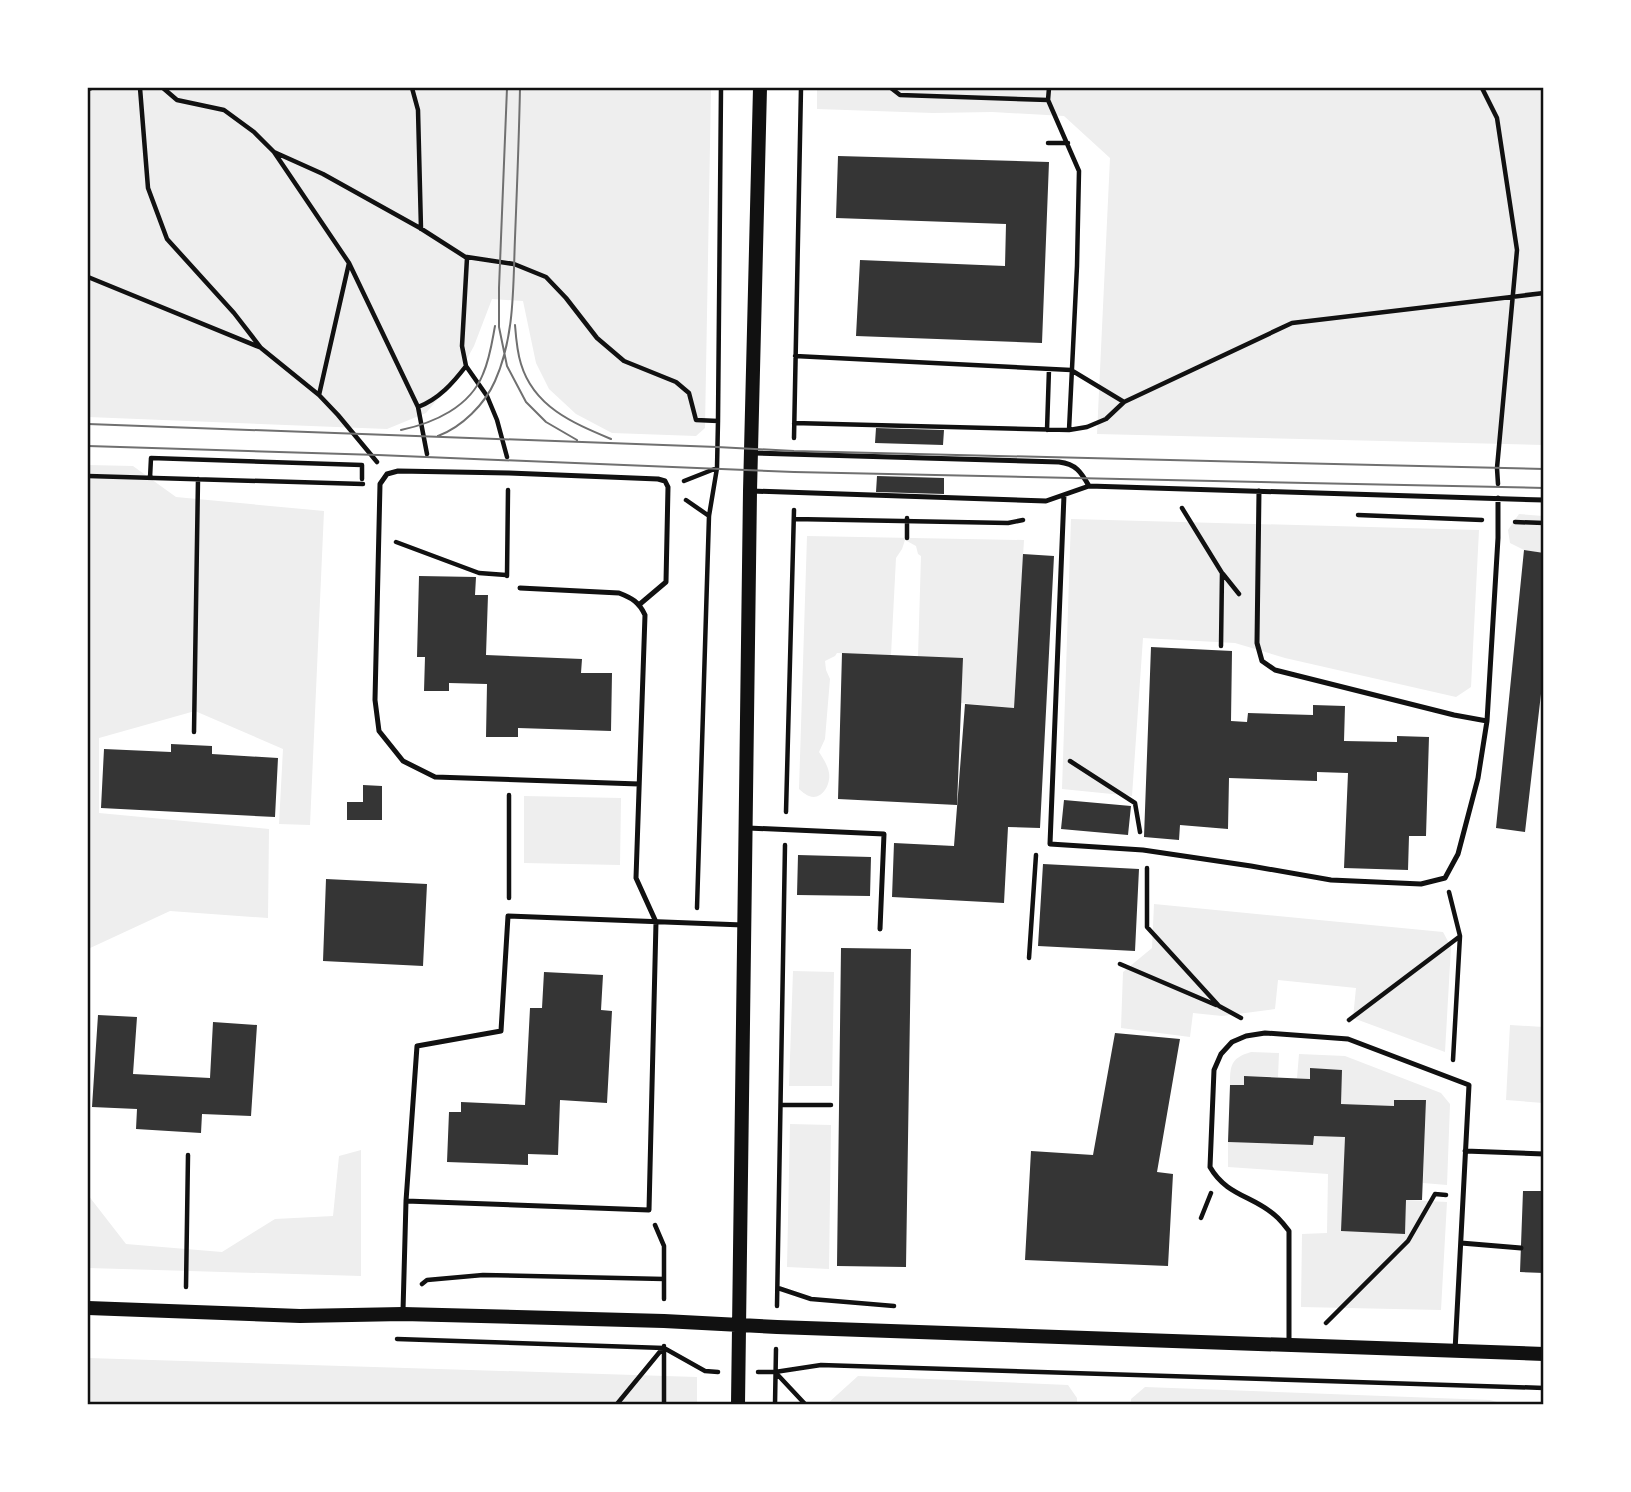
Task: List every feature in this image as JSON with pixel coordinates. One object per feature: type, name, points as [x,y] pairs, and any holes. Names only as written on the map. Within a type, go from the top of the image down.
[{"type":"main road","points":[[738,1405],[750,491],[760,88]]},
{"type":"main road","points":[[88,1308],[300,1316],[403,1314],[664,1321],[1544,1354]]},
{"type":"lane","points":[[751,453],[1059,461],[1069,463],[1078,470],[1089,486]]},
{"type":"lane","points":[[639,784],[435,777],[403,761],[379,731],[375,699],[380,484],[387,474],[397,471],[509,473],[665,481],[668,488],[666,582],[640,604]]},
{"type":"lane","points":[[750,491],[1046,501],[1089,486],[1544,500]]},
{"type":"lane","points":[[1259,491],[1256,624],[1262,661],[1275,670],[1487,722]]},
{"type":"lane","points":[[1064,495],[1050,844],[1143,850],[1331,880],[1420,884],[1445,878],[1458,854],[1478,778],[1487,722],[1498,498]]},
{"type":"lane","points":[[406,1201],[649,1210],[656,922],[636,878],[645,615],[640,604],[619,593],[520,588]]},
{"type":"lane","points":[[745,827],[884,834],[880,929]]},
{"type":"lane","points":[[403,1314],[406,1201],[417,1046],[501,1031],[508,916],[744,925]]},
{"type":"lane","points":[[1289,1345],[1289,1231],[1278,1217],[1217,1180],[1210,1167],[1214,1070],[1221,1054],[1232,1042],[1246,1036],[1265,1033],[1348,1039],[1469,1085],[1455,1351]]},
{"type":"lane","points":[[1465,1151],[1544,1154]]},
{"type":"lane","points":[[1461,1243],[1521,1248]]},
{"type":"path","points":[[140,88],[148,188],[167,239],[234,313],[261,348],[319,395],[387,474]]},
{"type":"path","points":[[163,88],[177,100],[224,110],[254,132],[274,152],[349,263],[418,407],[427,449],[427,472]]},
{"type":"path","points":[[412,88],[418,110],[420,228]]},
{"type":"path","points":[[696,923],[709,516],[717,468],[721,88]]},
{"type":"path","points":[[801,88],[794,423],[1047,430],[1087,427],[1106,419],[1124,401],[1292,323],[1544,293]]},
{"type":"path","points":[[891,88],[900,95],[1048,100]]},
{"type":"path","points":[[1049,88],[1048,100],[1079,171],[1069,430]]},
{"type":"path","points":[[1482,88],[1497,118],[1517,250],[1497,468],[1498,498]]},
{"type":"path","points":[[1048,143],[1068,143]]},
{"type":"path","points":[[274,152],[323,174],[420,228],[467,258],[514,264],[546,277],[597,338],[624,361],[676,382],[688,393],[696,420],[718,421]]},
{"type":"path","points":[[467,258],[462,346],[466,366],[487,396],[508,459]]},
{"type":"path","points":[[319,395],[349,263]]},
{"type":"path","points":[[88,277],[261,348]]},
{"type":"path","points":[[795,356],[1071,370],[1124,401]]},
{"type":"path","points":[[418,407],[431,402],[455,381],[466,366]]},
{"type":"path","points":[[1047,430],[1049,369]]},
{"type":"path","points":[[150,478],[151,458],[362,465]]},
{"type":"path","points":[[668,488],[717,468]]},
{"type":"path","points":[[88,476],[380,484]]},
{"type":"path","points":[[194,732],[198,479]]},
{"type":"path","points":[[506,575],[509,485]]},
{"type":"path","points":[[668,488],[709,516]]},
{"type":"path","points":[[907,538],[908,496]]},
{"type":"path","points":[[1195,509],[1182,508],[1222,573],[1221,646]]},
{"type":"path","points":[[775,1405],[785,829],[794,519],[1008,523],[1045,516],[1064,509]]},
{"type":"path","points":[[1352,515],[1544,523]]},
{"type":"path","points":[[379,536],[479,573],[506,575],[520,588]]},
{"type":"path","points":[[1054,751],[1135,803],[1147,866],[1147,927],[1219,1006]]},
{"type":"path","points":[[508,916],[509,780]]},
{"type":"path","points":[[1029,958],[1036,852],[1050,844]]},
{"type":"path","points":[[1445,878],[1460,936],[1452,1079]]},
{"type":"path","points":[[1327,1038],[1460,936]]},
{"type":"path","points":[[1120,964],[1219,1006],[1265,1033]]},
{"type":"path","points":[[781,1105],[831,1105]]},
{"type":"path","points":[[186,1287],[188,1155]]},
{"type":"path","points":[[1201,1218],[1217,1180]]},
{"type":"path","points":[[1326,1323],[1408,1241],[1435,1194],[1463,1196]]},
{"type":"path","points":[[403,1295],[408,1295],[427,1280],[483,1275],[664,1279],[664,1245],[649,1210]]},
{"type":"path","points":[[173,1287],[198,1288]]},
{"type":"path","points":[[664,1348],[705,1371]]},
{"type":"path","points":[[617,1405],[664,1348]]},
{"type":"path","points":[[664,1348],[664,1405]]},
{"type":"path","points":[[775,1372],[821,1365],[1544,1388]]},
{"type":"path","points":[[775,1372],[806,1405]]},
{"type":"shaded area","points":[[88,88],[711,88],[705,428],[696,436],[612,433],[576,414],[549,389],[536,363],[523,301],[492,299],[474,346],[458,375],[426,413],[387,429],[88,417]]},
{"type":"shaded area","points":[[817,88],[1543,88],[1543,445],[1097,434],[1110,158],[1064,116],[817,109]]},
{"type":"shaded area","points":[[88,465],[133,466],[176,497],[324,511],[310,825],[279,824],[283,749],[195,711],[99,738],[99,813],[269,829],[268,918],[170,911],[88,949]]},
{"type":"shaded area","points":[[1519,514],[1543,516],[1543,553],[1524,550],[1510,543],[1508,530]]},
{"type":"shaded area","points":[[1071,519],[1479,530],[1471,687],[1456,697],[1285,658],[1235,643],[1143,638],[1132,796],[1062,789]]},
{"type":"shaded area","points":[[807,536],[1024,540],[1014,708],[961,703],[963,659],[918,657],[921,556],[916,546],[905,540],[896,558],[891,655],[837,653],[825,661],[830,679],[825,739],[819,752],[828,770],[829,782],[818,796],[809,796],[801,791]]},
{"type":"shaded area","points":[[524,796],[621,798],[620,865],[524,863]]},
{"type":"shaded area","points":[[1154,904],[1443,932],[1451,947],[1445,1052],[1353,1018],[1356,988],[1278,980],[1275,1009],[1222,1016],[1193,1013],[1190,1037],[1121,1028],[1123,972],[1152,948]]},
{"type":"shaded area","points":[[793,971],[834,972],[832,1086],[789,1086]]},
{"type":"shaded area","points":[[1510,1025],[1543,1027],[1543,1103],[1506,1100]]},
{"type":"shaded area","points":[[1251,1052],[1279,1053],[1278,1077],[1245,1076],[1244,1085],[1230,1085],[1233,1063]]},
{"type":"shaded area","points":[[1299,1054],[1345,1056],[1441,1093],[1450,1104],[1447,1185],[1423,1183],[1426,1100],[1394,1100],[1394,1106],[1341,1104],[1341,1070],[1311,1069],[1310,1079],[1297,1078]]},
{"type":"shaded area","points":[[790,1124],[831,1125],[829,1269],[787,1267]]},
{"type":"shaded area","points":[[1314,1136],[1345,1137],[1342,1231],[1405,1233],[1406,1200],[1447,1202],[1441,1310],[1301,1307],[1302,1234],[1327,1233],[1328,1174],[1228,1167],[1228,1142],[1313,1145]]},
{"type":"shaded area","points":[[361,1150],[361,1276],[88,1268],[88,1195],[126,1244],[222,1252],[275,1219],[333,1216],[339,1156]]},
{"type":"shaded area","points":[[88,1358],[697,1377],[697,1404],[88,1404]]},
{"type":"shaded area","points":[[858,1376],[1068,1385],[1077,1398],[1077,1404],[827,1404]]},
{"type":"shaded area","points":[[1145,1387],[1490,1400],[1504,1404],[1131,1404],[1131,1399]]},
{"type":"building","points":[[838,156],[1049,162],[1042,343],[856,336],[860,260],[1005,266],[1006,224],[836,218]]},
{"type":"building","points":[[876,428],[944,430],[943,445],[875,443]]},
{"type":"building","points":[[877,476],[944,478],[944,494],[876,492]]},
{"type":"building","points":[[1524,550],[1544,553],[1544,668],[1525,832],[1496,828]]},
{"type":"building","points":[[1023,554],[1054,556],[1040,828],[1008,827],[1004,903],[892,897],[894,843],[954,846],[965,704],[1014,708]]},
{"type":"building","points":[[419,576],[476,577],[475,595],[488,595],[486,655],[582,659],[581,673],[612,673],[611,731],[518,728],[518,737],[486,737],[487,684],[449,683],[449,691],[424,691],[425,657],[417,657]]},
{"type":"building","points":[[1151,647],[1232,651],[1231,721],[1247,722],[1248,713],[1313,715],[1313,705],[1345,706],[1344,741],[1397,742],[1397,736],[1429,737],[1426,836],[1409,836],[1408,870],[1344,868],[1348,773],[1317,772],[1317,781],[1229,778],[1228,829],[1180,825],[1179,840],[1144,837]]},
{"type":"building","points":[[842,653],[963,658],[957,805],[838,799]]},
{"type":"building","points":[[171,744],[212,746],[212,754],[278,758],[275,817],[101,808],[104,749],[171,752]]},
{"type":"building","points":[[363,785],[382,786],[382,820],[347,820],[347,802],[363,802]]},
{"type":"building","points":[[1064,800],[1131,806],[1128,835],[1061,829]]},
{"type":"building","points":[[798,855],[871,857],[870,896],[797,895]]},
{"type":"building","points":[[1043,864],[1139,869],[1135,951],[1038,946]]},
{"type":"building","points":[[326,879],[427,884],[423,966],[323,961]]},
{"type":"building","points":[[841,948],[911,949],[906,1267],[837,1266]]},
{"type":"building","points":[[544,972],[603,975],[601,1010],[612,1011],[607,1103],[560,1100],[558,1155],[528,1154],[528,1165],[447,1162],[449,1112],[461,1112],[461,1102],[525,1105],[530,1008],[542,1008]]},
{"type":"building","points":[[98,1015],[137,1017],[133,1074],[210,1078],[213,1022],[257,1025],[251,1116],[202,1114],[201,1133],[136,1129],[137,1109],[92,1107]]},
{"type":"building","points":[[1115,1033],[1180,1039],[1157,1172],[1173,1174],[1168,1266],[1025,1260],[1031,1151],[1093,1155]]},
{"type":"building","points":[[1310,1068],[1342,1070],[1341,1104],[1394,1106],[1394,1100],[1426,1100],[1422,1200],[1406,1200],[1405,1234],[1341,1231],[1345,1137],[1314,1136],[1313,1145],[1228,1142],[1230,1085],[1244,1085],[1244,1076],[1310,1079]]},
{"type":"building","points":[[1523,1191],[1544,1191],[1544,1273],[1520,1272]]},
{"type":"tram line","points":[[507,88],[499,327],[507,366],[526,402],[546,422],[577,440]]},
{"type":"tram line","points":[[438,436],[472,414],[485,398],[502,364],[510,329],[513,292],[520,88]]},
{"type":"tram line","points":[[515,325],[521,364],[535,392],[569,420],[611,439]]},
{"type":"tram line","points":[[401,430],[438,418],[469,396],[485,368],[495,326]]},
{"type":"tram line","points":[[88,424],[794,451],[1544,469]]},
{"type":"tram line","points":[[88,446],[794,472],[1544,488]]}]
